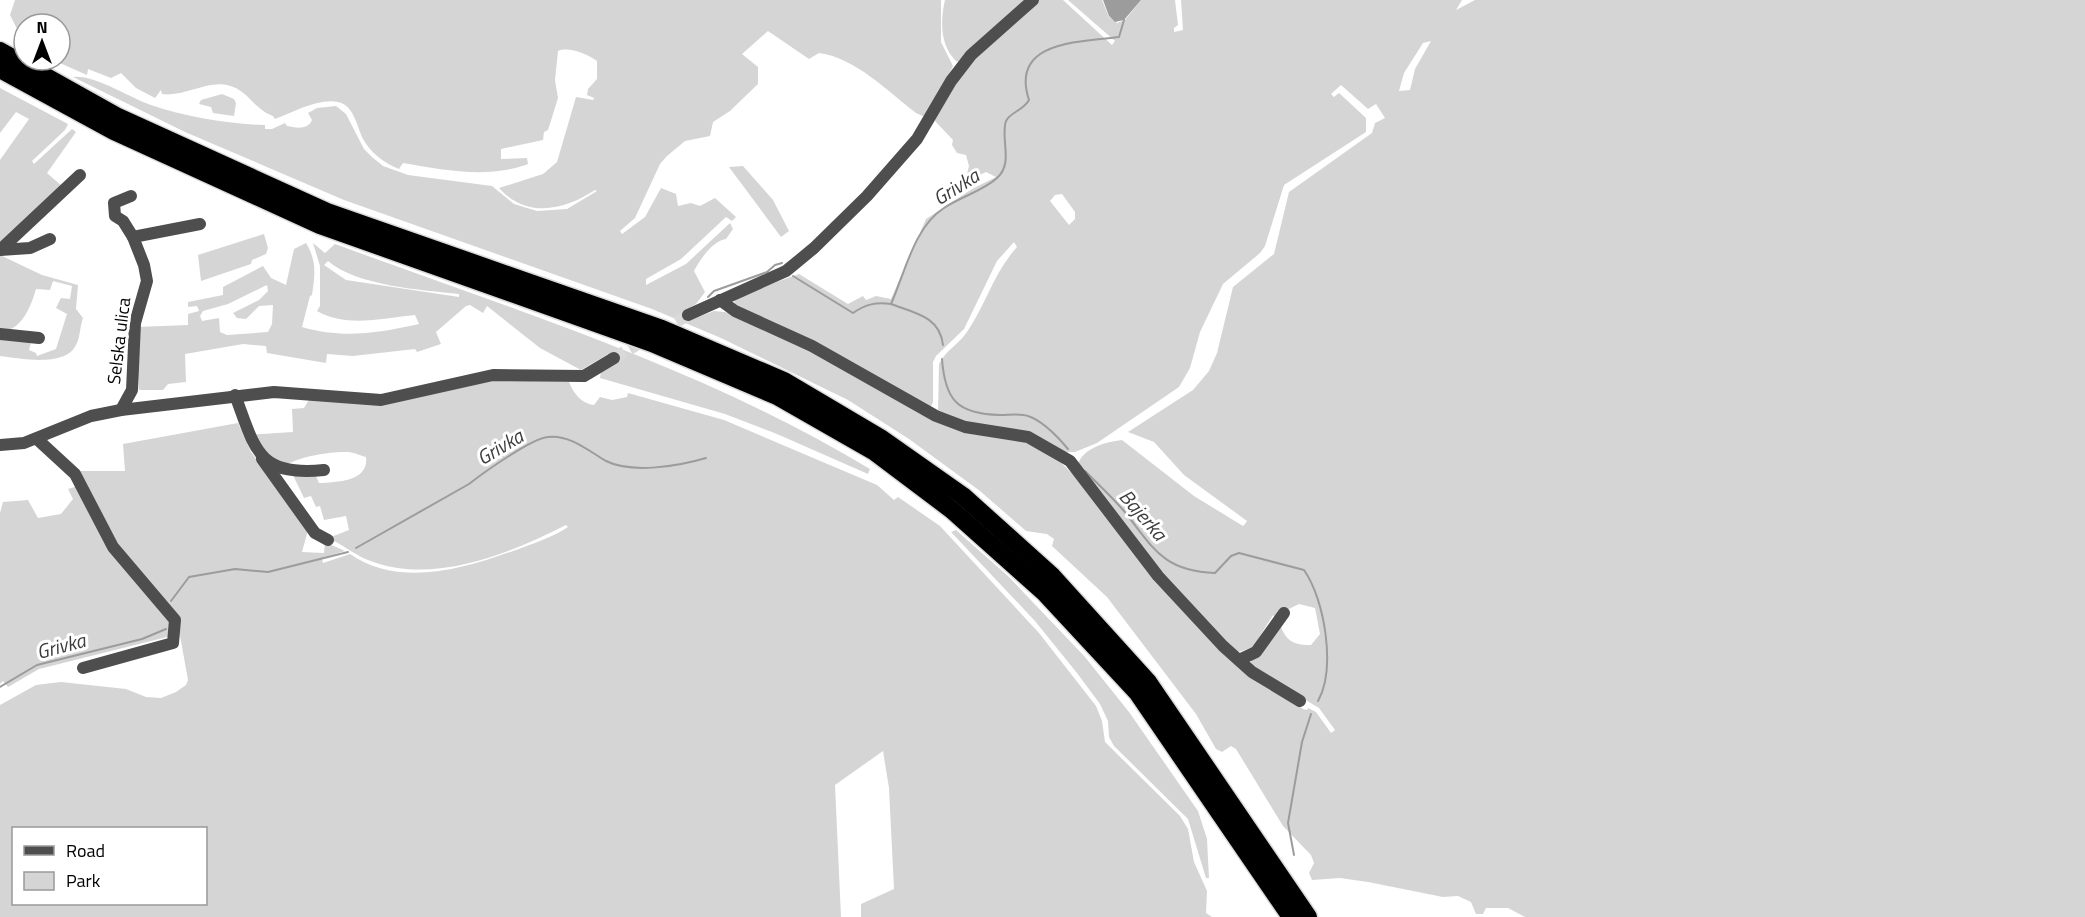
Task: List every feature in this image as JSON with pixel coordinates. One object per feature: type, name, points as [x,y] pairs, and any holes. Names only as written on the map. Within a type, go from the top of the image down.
[{"type":"highway","points":[[0,51],[118,117],[327,212],[662,329],[784,381],[882,439],[963,496],[1052,576],[1148,682],[1308,917]]},
{"type":"highway","points":[[0,69],[114,131],[320,225],[652,343],[777,396],[875,452],[952,510],[1045,593],[1137,692],[1291,917]]},
{"type":"street","points":[[688,315],[786,271],[814,248],[867,196],[917,139],[951,81],[970,55],[1034,0]]},
{"type":"street","points":[[0,250],[80,175]]},
{"type":"street","name":"Selska ulica","points":[[121,410],[132,390],[135,324],[147,281],[144,265],[133,237],[123,221],[115,216],[114,203],[131,196]]},
{"type":"street","points":[[133,237],[200,224]]},
{"type":"street","points":[[0,250],[30,248],[50,239]]},
{"type":"street","points":[[720,300],[735,311],[812,346],[936,416],[965,427],[1028,437],[1070,461],[1158,576],[1252,672],[1300,701]]},
{"type":"street","points":[[0,334],[39,338]]},
{"type":"street","points":[[0,445],[37,439],[91,416],[121,410],[235,394],[296,392],[344,400],[381,400],[493,375],[584,376],[614,358]]},
{"type":"street","points":[[235,394],[262,458],[315,533],[328,540]]},
{"type":"street","points":[[37,439],[75,474],[113,547],[175,620],[173,643],[83,668]]},
{"type":"street","points":[[262,458],[298,472],[324,470]]},
{"type":"street","points":[[1239,660],[1256,652],[1284,612]]},
{"type":"green space","points":[[15,0],[941,0],[941,42],[953,66],[927,118],[916,113],[846,61],[819,53],[809,59],[768,31],[742,54],[758,67],[758,84],[730,111],[713,122],[710,136],[685,141],[667,156],[660,164],[635,218],[620,231],[622,234],[645,217],[661,188],[676,194],[678,206],[691,203],[700,206],[715,198],[736,217],[732,221],[726,217],[681,259],[646,279],[646,285],[686,264],[730,223],[733,229],[726,239],[711,247],[694,271],[705,292],[696,304],[684,311],[688,321],[714,311],[725,312],[827,359],[941,421],[966,431],[1016,437],[1033,442],[1051,453],[1096,497],[1169,593],[1236,660],[1249,677],[1267,684],[1276,693],[1282,691],[1303,709],[1308,708],[1316,712],[1331,733],[1335,730],[1319,708],[1250,667],[1253,656],[1261,644],[1271,633],[1281,627],[1292,642],[1311,645],[1320,634],[1315,608],[1299,604],[1289,609],[1277,621],[1273,615],[1253,647],[1239,652],[1230,648],[1173,590],[1107,502],[1077,470],[1082,457],[1087,452],[1101,445],[1122,440],[1194,496],[1243,526],[1245,524],[1247,521],[1184,475],[1154,442],[1128,432],[1193,390],[1209,371],[1217,353],[1233,287],[1274,254],[1289,192],[1372,133],[1375,123],[1385,118],[1376,104],[1368,109],[1341,85],[1331,94],[1334,97],[1339,93],[1366,118],[1366,132],[1284,185],[1265,246],[1260,253],[1223,284],[1200,332],[1190,368],[1179,387],[1097,443],[1075,452],[1063,452],[1025,432],[969,425],[938,413],[939,364],[974,321],[996,277],[1017,247],[1014,242],[997,261],[964,329],[936,356],[933,362],[933,402],[930,409],[818,347],[738,309],[734,306],[735,297],[799,274],[848,304],[863,296],[866,300],[876,296],[891,299],[926,219],[972,189],[996,177],[986,172],[968,181],[966,178],[969,166],[966,155],[957,153],[952,145],[953,140],[935,121],[940,103],[949,86],[977,54],[1038,0],[1063,0],[1112,45],[1115,41],[1068,0],[1102,0],[1109,17],[1117,23],[1125,20],[1141,0],[1175,0],[1178,25],[1174,28],[1174,32],[1183,30],[1181,0],[1462,0],[1456,10],[1475,0],[2085,0],[2085,917],[1525,917],[1508,908],[1486,908],[1483,914],[1476,914],[1471,902],[1458,896],[1443,897],[1340,878],[1312,880],[1309,873],[1314,863],[1311,855],[1283,826],[1236,749],[1231,746],[1222,752],[1216,749],[1196,714],[1107,597],[1052,546],[1054,539],[1047,534],[1026,531],[980,491],[909,439],[848,400],[721,338],[652,309],[344,200],[185,132],[73,77],[91,79],[142,102],[178,113],[222,121],[265,125],[265,129],[272,129],[285,123],[290,127],[305,127],[312,120],[308,113],[317,108],[336,106],[346,114],[364,149],[383,166],[408,175],[492,186],[514,204],[537,211],[567,209],[597,191],[559,206],[534,208],[510,198],[499,188],[543,174],[557,162],[576,97],[593,100],[594,98],[587,95],[588,89],[597,79],[597,61],[593,58],[572,50],[558,51],[555,80],[558,98],[543,140],[501,149],[501,159],[527,158],[528,164],[513,169],[482,172],[466,172],[403,163],[399,169],[383,161],[374,153],[363,139],[348,107],[338,102],[322,102],[275,119],[260,109],[241,91],[227,85],[211,85],[170,94],[162,94],[161,90],[155,98],[136,88],[121,73],[111,78],[88,69],[87,75],[72,68],[72,12],[12,12],[12,19],[10,15]],"holes":[[[1431,41],[1415,69],[1410,90],[1399,91],[1404,73],[1423,43]],[[1062,194],[1075,212],[1075,219],[1069,225],[1050,201],[1055,195]]]},
{"type":"green space","points":[[945,0],[1031,0],[957,62],[951,56],[944,41],[942,16]]},
{"type":"green space","points":[[0,88],[68,124],[65,130],[32,161],[34,164],[72,129],[76,132],[47,173],[63,187],[0,247],[0,160],[29,119],[16,112],[0,133]]},
{"type":"green space","points":[[222,94],[234,99],[236,103],[234,116],[213,113],[211,107],[199,104],[201,100]]},
{"type":"green space","points":[[743,166],[773,200],[789,231],[781,237],[729,167]]},
{"type":"green space","points":[[264,234],[268,248],[266,254],[252,260],[251,264],[201,281],[198,255]]},
{"type":"green space","points":[[306,243],[314,268],[312,295],[302,327],[346,334],[389,330],[419,324],[415,315],[353,321],[328,316],[317,311],[320,306],[320,266],[313,243],[325,253],[335,244],[540,318],[675,371],[807,433],[870,469],[868,474],[725,414],[600,378],[601,371],[615,363],[608,354],[581,370],[540,348],[487,306],[483,313],[470,305],[466,306],[436,332],[441,344],[417,352],[415,349],[353,356],[327,354],[326,363],[267,353],[266,346],[243,344],[185,354],[186,382],[168,384],[163,390],[139,390],[136,327],[188,325],[188,314],[199,311],[197,306],[188,307],[188,302],[223,295],[223,287],[263,266],[271,278],[286,285],[294,249]],"holes":[[[328,261],[340,269],[372,281],[459,294],[459,297],[346,280],[324,265]],[[267,285],[268,291],[259,300],[233,313],[237,318],[246,319],[259,306],[273,305],[272,324],[268,332],[227,335],[220,332],[219,318],[202,321],[200,316],[203,311],[228,304]]]},
{"type":"green space","points":[[0,255],[42,275],[78,285],[76,309],[83,318],[76,345],[70,352],[62,357],[41,360],[0,356],[0,337],[32,339],[29,350],[37,356],[56,349],[67,314],[56,308],[61,298],[70,299],[72,286],[53,281],[50,290],[36,289],[28,310],[20,322],[8,331],[0,332]]},
{"type":"green space","points":[[491,380],[569,382],[578,397],[594,405],[600,397],[612,400],[627,397],[628,393],[724,420],[877,485],[894,500],[898,497],[940,526],[1039,633],[1096,706],[1102,721],[1105,742],[1180,816],[1188,829],[1194,862],[1207,891],[1206,913],[1212,917],[861,917],[861,904],[894,889],[889,788],[883,751],[835,785],[841,917],[0,917],[0,705],[36,685],[61,682],[126,689],[146,697],[161,698],[176,692],[186,685],[188,680],[179,630],[115,546],[77,471],[125,471],[123,444],[238,423],[251,452],[308,530],[302,552],[324,553],[325,542],[345,551],[322,558],[323,563],[350,554],[369,564],[389,570],[410,573],[452,569],[493,558],[568,527],[566,525],[495,556],[443,568],[418,570],[392,567],[359,556],[332,540],[331,537],[349,530],[346,516],[324,520],[320,506],[316,507],[311,496],[304,498],[293,475],[316,476],[319,483],[343,481],[363,471],[366,457],[350,452],[314,455],[296,460],[284,467],[248,435],[293,432],[292,409],[304,408],[310,398],[376,405]]},
{"type":"green space","points":[[78,486],[96,521],[168,613],[171,636],[39,669],[8,687],[3,681],[0,684],[0,513],[3,502],[28,500],[38,518],[61,514],[73,499],[68,489]]},
{"type":"green space","points":[[956,530],[1008,576],[1085,657],[1129,712],[1198,811],[1207,839],[1209,878],[1206,878],[1188,819],[1114,746],[1109,737],[1108,721],[1100,704],[1035,621],[951,532]]},
{"type":"shaded area","points":[[1103,0],[1141,0],[1124,20],[1115,22],[1109,16]]},
{"type":"waterway","name":"Grivka","points":[[793,276],[853,313],[871,304],[891,304],[918,239],[934,216],[950,204],[991,183],[1002,172],[1006,158],[1004,135],[1006,121],[1029,100],[1026,80],[1029,66],[1039,55],[1053,48],[1069,43],[1119,37],[1124,20]]},
{"type":"waterway","points":[[708,297],[714,291],[767,272],[775,265],[782,263]]},
{"type":"waterway","name":"Bajerka","points":[[891,304],[917,313],[931,322],[941,335],[943,345]]},
{"type":"waterway","name":"Bajerka","points":[[942,359],[946,385],[950,394],[964,408],[985,414],[1018,414],[1034,418],[1045,425],[1068,449]]},
{"type":"waterway","name":"Grivka","points":[[356,548],[469,484],[531,443],[548,437],[564,438],[606,461],[629,467],[669,466],[706,458]]},
{"type":"waterway","name":"Bajerka","points":[[1085,471],[1119,506],[1160,555],[1182,568],[1215,573],[1231,556],[1239,553],[1304,570],[1318,599],[1326,635],[1326,671],[1318,701]]},
{"type":"waterway","name":"Grivka","points":[[171,601],[189,577],[235,569],[268,572],[348,552]]},
{"type":"waterway","name":"Grivka","points":[[0,687],[37,665],[142,639],[166,629]]},
{"type":"waterway","name":"Bajerka","points":[[1294,855],[1288,823],[1302,742],[1311,714]]},
{"type":"tunnel","points":[[614,358],[688,315]]}]
